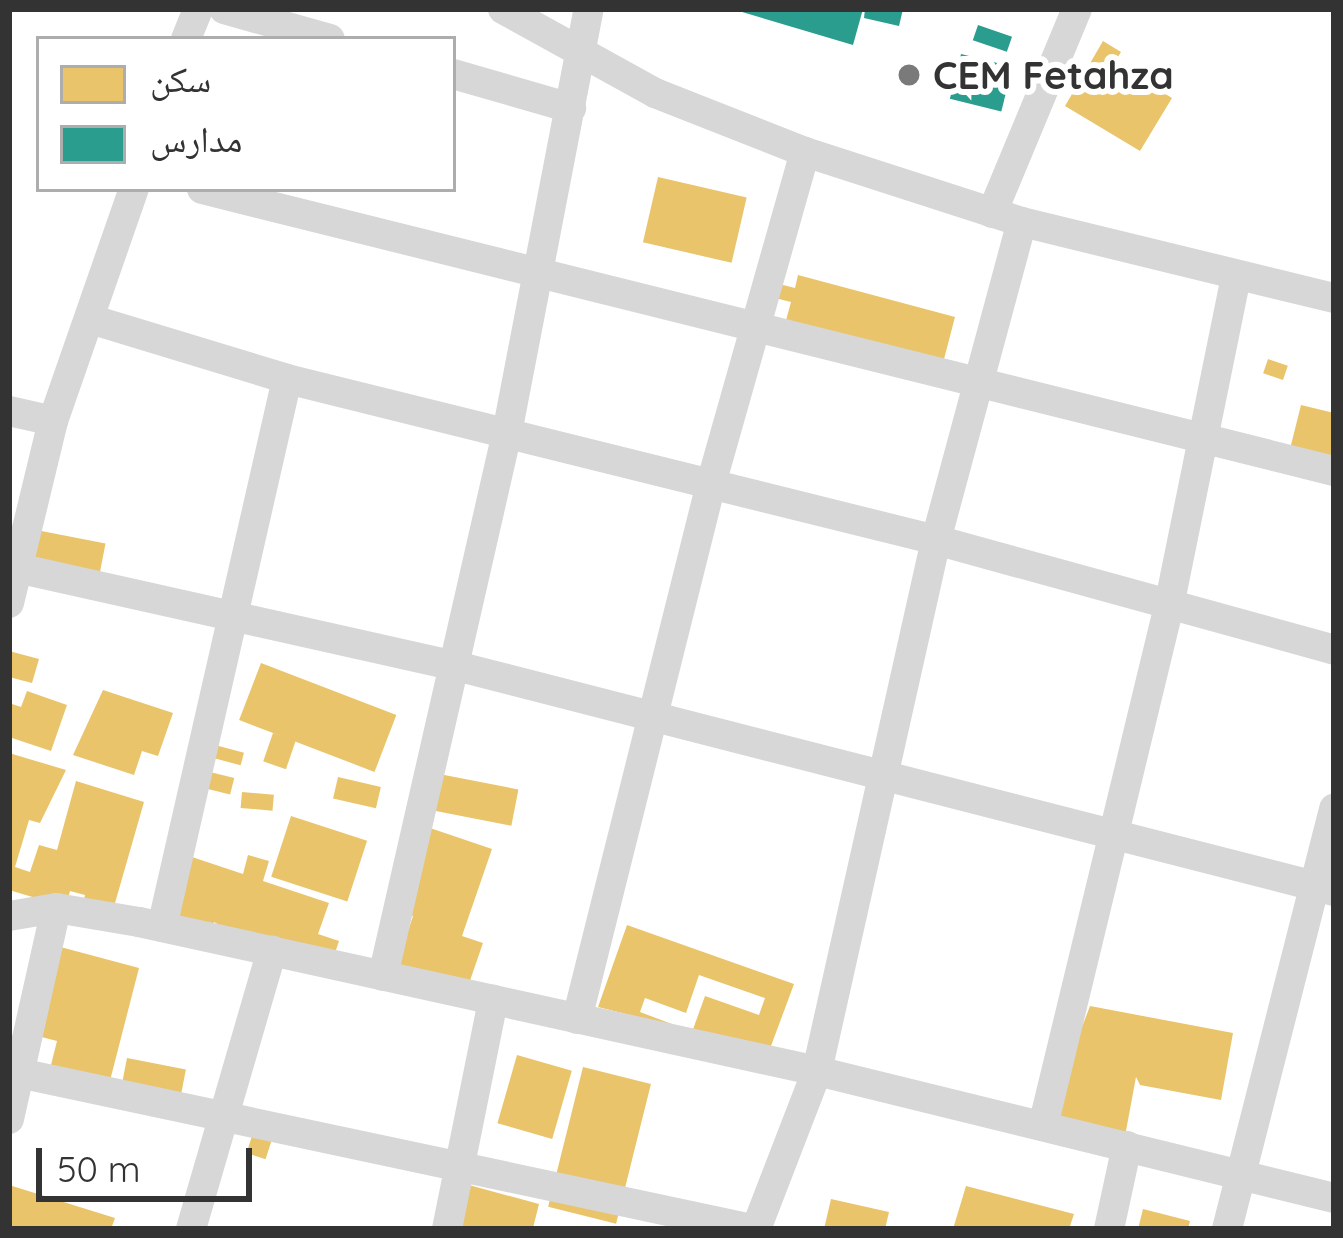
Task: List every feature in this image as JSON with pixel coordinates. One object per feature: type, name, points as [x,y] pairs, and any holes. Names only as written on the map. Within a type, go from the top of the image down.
[{"type":"street","points":[[224,9],[319,36]]},
{"type":"street","points":[[503,9],[656,93],[805,152],[1007,217],[1236,278],[1334,298]]},
{"type":"street","points":[[383,976],[507,433],[589,9]]},
{"type":"street","points":[[19,1073],[754,1229],[817,1071],[936,540],[978,379],[1007,217],[1077,9]]},
{"type":"street","points":[[456,75],[571,108]]},
{"type":"street","points":[[577,1019],[659,717],[711,484],[805,152]]},
{"type":"street","points":[[9,603],[53,421],[133,192]]},
{"type":"street","points":[[215,192],[541,268],[1334,471]]},
{"type":"street","points":[[1043,1126],[1169,606],[1207,438],[1236,278]]},
{"type":"street","points":[[89,319],[287,379],[936,540],[1334,650]]},
{"type":"street","points":[[162,927],[287,379]]},
{"type":"street","points":[[9,411],[53,421]]},
{"type":"street","points":[[17,568],[455,666],[1324,888]]},
{"type":"street","points":[[1227,1229],[1324,888],[1334,808]]},
{"type":"street","points":[[9,1119],[56,908]]},
{"type":"street","points":[[9,916],[56,908],[162,927],[817,1071],[1334,1198]]},
{"type":"street","points":[[191,1229],[229,1116],[272,951]]},
{"type":"street","points":[[447,1229],[493,1000]]},
{"type":"street","points":[[1109,1229],[1127,1146]]},
{"type":"building: سكن","points":[[1103,41],[1121,52],[1114,63],[1172,98],[1140,151],[1065,106]]},
{"type":"building: سكن","points":[[658,177],[747,197],[732,263],[643,242]]},
{"type":"building: سكن","points":[[798,275],[955,317],[938,382],[779,346],[791,302],[771,297],[775,283],[795,288]]},
{"type":"building: سكن","points":[[1268,359],[1288,366],[1283,380],[1263,373]]},
{"type":"building: سكن","points":[[1301,405],[1334,413],[1334,469],[1284,473]]},
{"type":"building: سكن","points":[[26,528],[106,543],[96,594],[16,578]]},
{"type":"building: سكن","points":[[9,651],[39,659],[32,683],[9,677]]},
{"type":"building: سكن","points":[[261,663],[396,715],[375,772],[239,720]]},
{"type":"building: سكن","points":[[103,690],[173,713],[158,756],[142,751],[134,775],[73,755]]},
{"type":"building: سكن","points":[[27,691],[67,705],[51,751],[9,737],[9,703],[21,707]]},
{"type":"building: سكن","points":[[273,733],[296,741],[286,769],[263,761]]},
{"type":"building: سكن","points":[[215,745],[244,753],[241,765],[212,758]]},
{"type":"building: سكن","points":[[9,753],[66,770],[40,823],[29,820],[15,867],[30,872],[39,845],[57,850],[76,781],[144,802],[111,917],[82,908],[85,895],[70,891],[66,907],[9,890]]},
{"type":"building: سكن","points":[[210,772],[234,778],[230,795],[206,788]]},
{"type":"building: سكن","points":[[434,773],[518,789],[511,826],[427,809]]},
{"type":"building: سكن","points":[[338,777],[381,787],[376,808],[333,798]]},
{"type":"building: سكن","points":[[242,792],[274,795],[272,811],[241,808]]},
{"type":"building: سكن","points":[[291,816],[367,841],[347,902],[271,877]]},
{"type":"building: سكن","points":[[430,828],[492,849],[462,936],[483,943],[465,995],[395,971],[413,916],[400,911]]},
{"type":"building: سكن","points":[[186,855],[243,874],[248,855],[269,861],[263,881],[329,903],[318,934],[339,941],[330,968],[275,936],[269,954],[214,922],[208,941],[163,926]]},
{"type":"building: سكن","points":[[627,925],[794,984],[761,1073],[687,1046],[705,996],[759,1015],[765,998],[699,975],[686,1013],[645,998],[640,1012],[685,1029],[598,1007]]},
{"type":"building: سكن","points":[[53,945],[139,968],[105,1100],[46,1085],[57,1041],[30,1034]]},
{"type":"building: سكن","points":[[1090,1006],[1233,1033],[1221,1100],[1140,1085],[1136,1077],[1123,1147],[1041,1135]]},
{"type":"building: سكن","points":[[517,1055],[572,1071],[552,1139],[497,1123]]},
{"type":"building: سكن","points":[[127,1058],[186,1069],[176,1119],[117,1107]]},
{"type":"building: سكن","points":[[583,1067],[651,1084],[616,1224],[548,1207]]},
{"type":"building: سكن","points":[[253,1133],[272,1139],[266,1159],[247,1153]]},
{"type":"building: سكن","points":[[9,1185],[115,1218],[111,1229],[9,1229]]},
{"type":"building: سكن","points":[[469,1185],[539,1204],[533,1228],[453,1229]]},
{"type":"building: سكن","points":[[966,1186],[1074,1214],[1069,1229],[953,1229]]},
{"type":"building: سكن","points":[[831,1199],[889,1212],[885,1229],[824,1229]]},
{"type":"building: سكن","points":[[1143,1209],[1190,1221],[1188,1229],[1138,1229]]},
{"type":"building: مدارس","points":[[732,9],[863,9],[853,45]]},
{"type":"building: مدارس","points":[[865,9],[903,9],[899,26],[864,18]]},
{"type":"building: مدارس","points":[[978,25],[1012,37],[1007,52],[973,40]]},
{"type":"building: مدارس","points":[[961,54],[1012,67],[1001,111],[950,99]]},
{"type":"place","name":"CEM Fetahza","points":[[909,75]]}]
